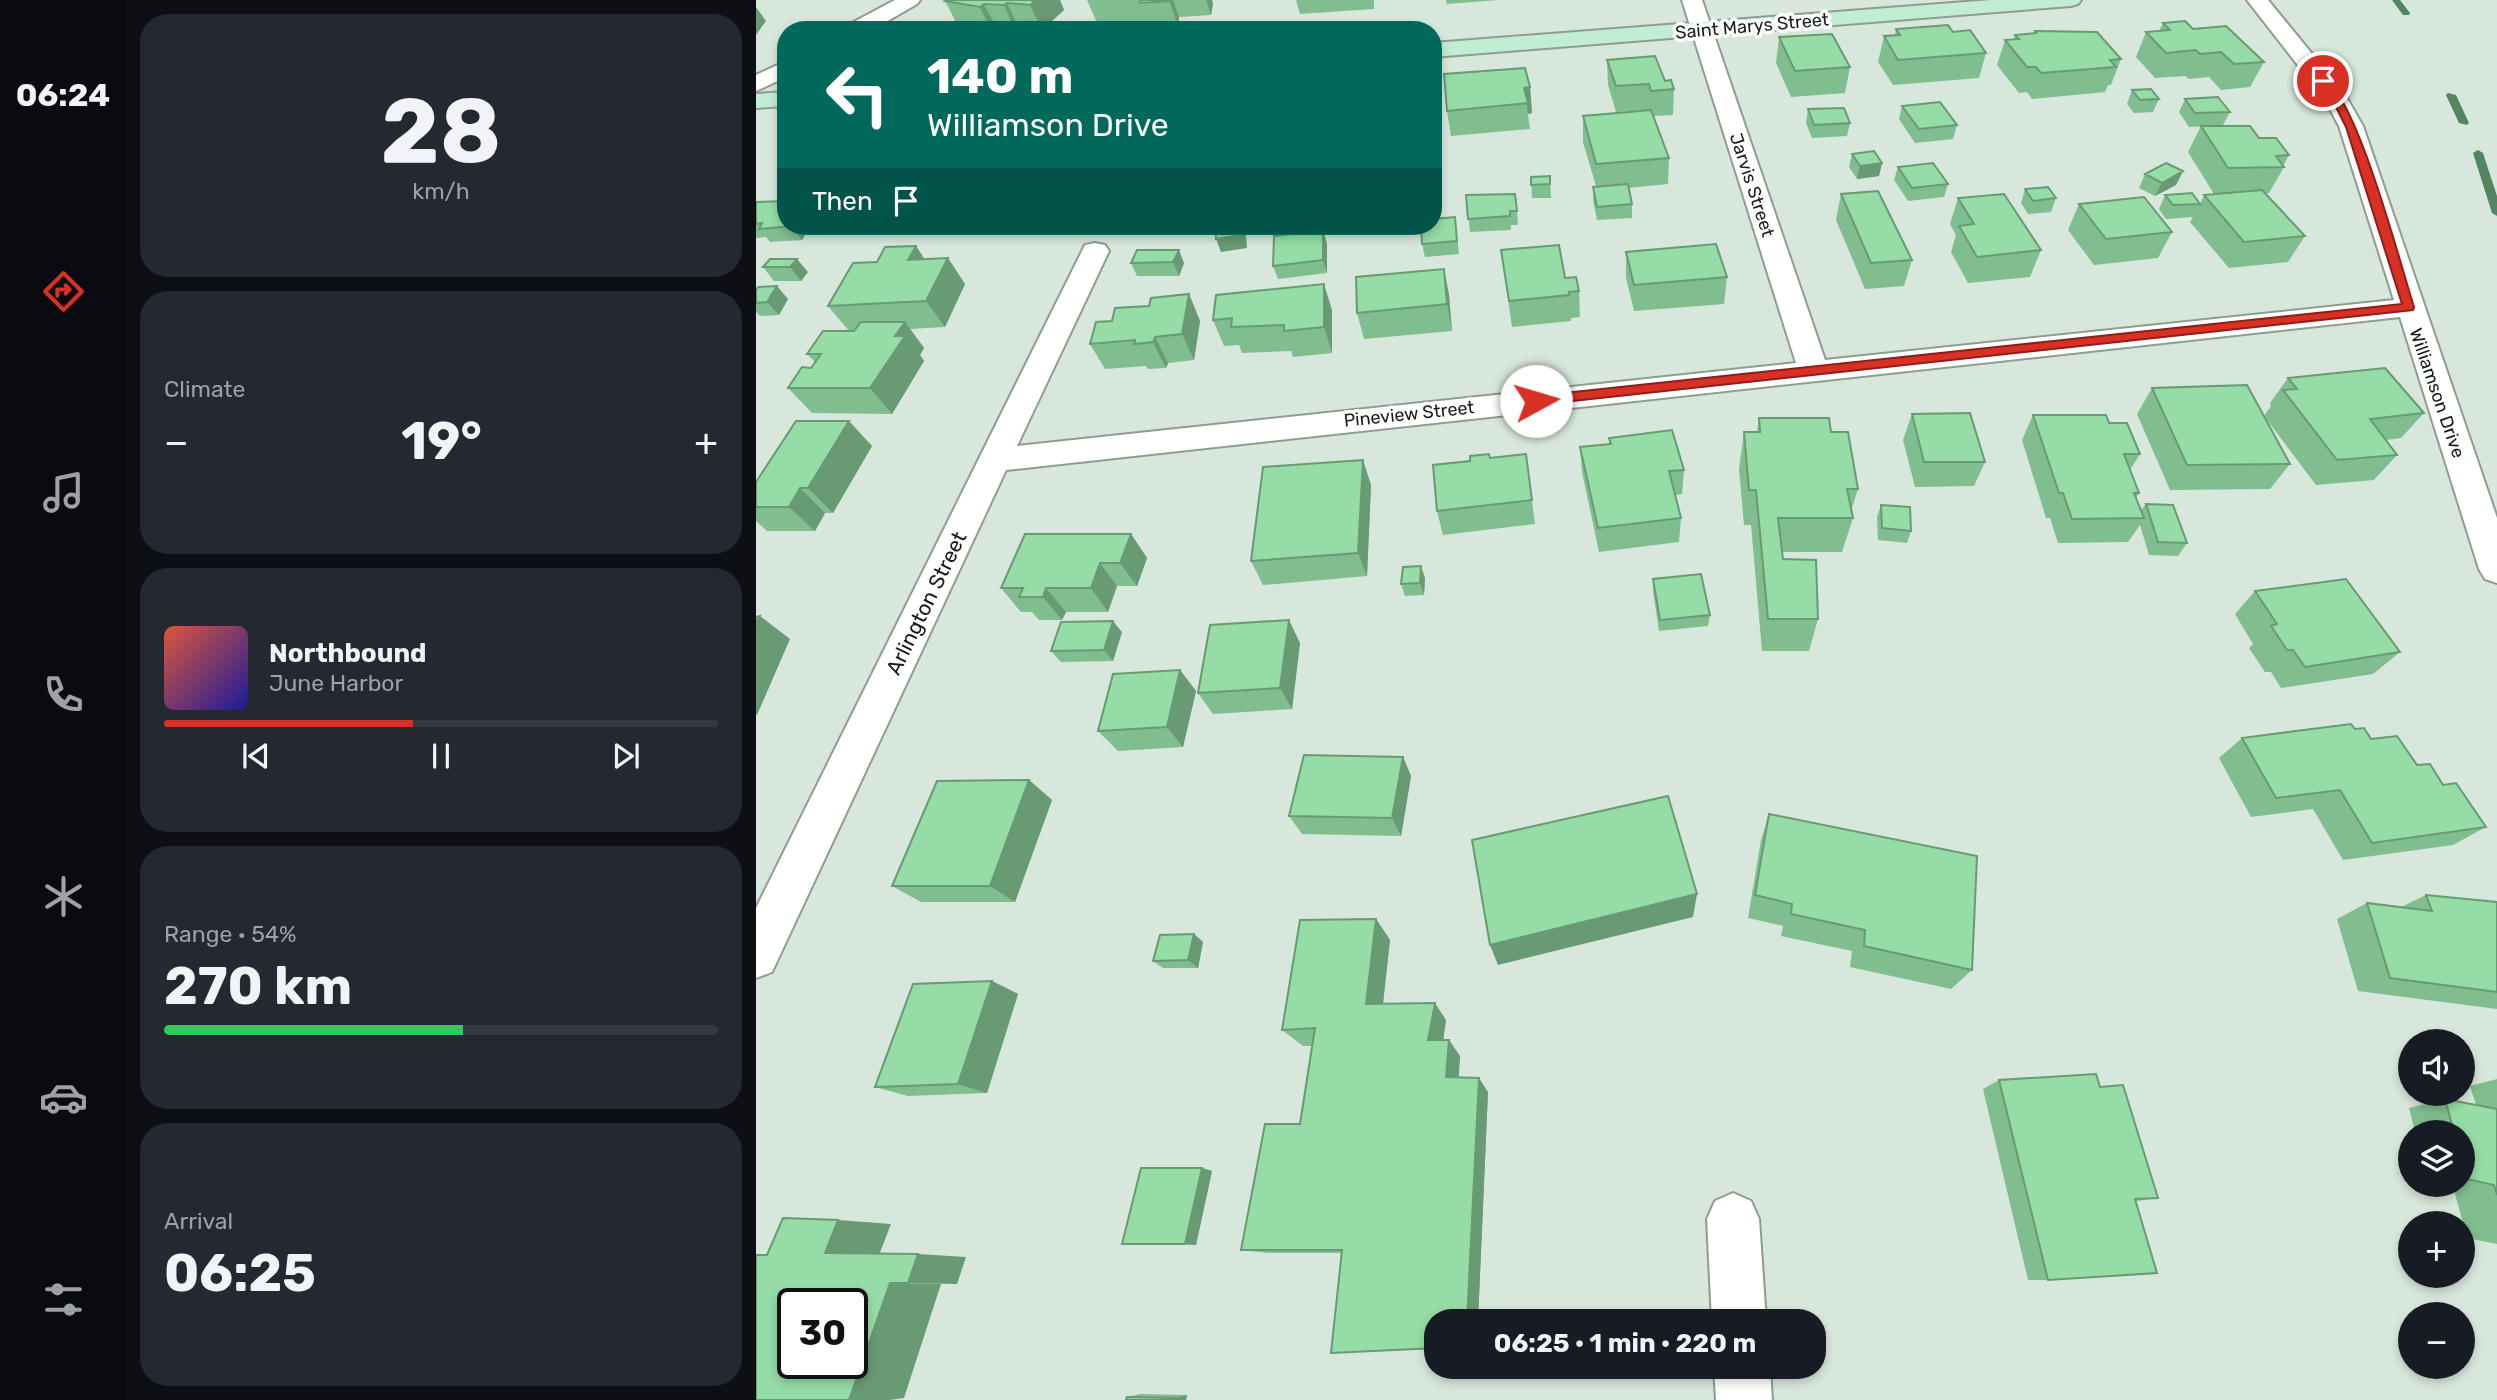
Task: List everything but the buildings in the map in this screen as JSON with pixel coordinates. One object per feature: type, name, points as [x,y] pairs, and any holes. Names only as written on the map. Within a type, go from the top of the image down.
[{"type":"main road","name":"Saint Marys Street","points":[[1442,49],[2071,0]]},
{"type":"main road","points":[[756,101],[777,100]]},
{"type":"street","points":[[872,21],[910,0]]},
{"type":"street","name":"Jarvis Street","points":[[1692,0],[1813,370]]},
{"type":"street","name":"Williamson Drive","points":[[2258,0],[2336,98],[2351,127],[2408,307],[2497,569]]},
{"type":"street","points":[[756,84],[777,73]]},
{"type":"street","name":"Arlington Street","points":[[756,956],[774,885],[995,460],[1095,251]]},
{"type":"street","name":"Pineview Street","points":[[995,460],[2408,307]]},
{"type":"street","points":[[1733,1219],[1738,1309]]},
{"type":"street","points":[[1743,1379],[1744,1400]]},
{"type":"waterway","points":[[2396,0],[2406,13]]},
{"type":"waterway","points":[[2451,95],[2464,123]]},
{"type":"waterway","points":[[2478,153],[2497,213]]},
{"type":"route","points":[[1536,401],[2408,307],[2351,127],[2336,98],[2323,81]]}]
